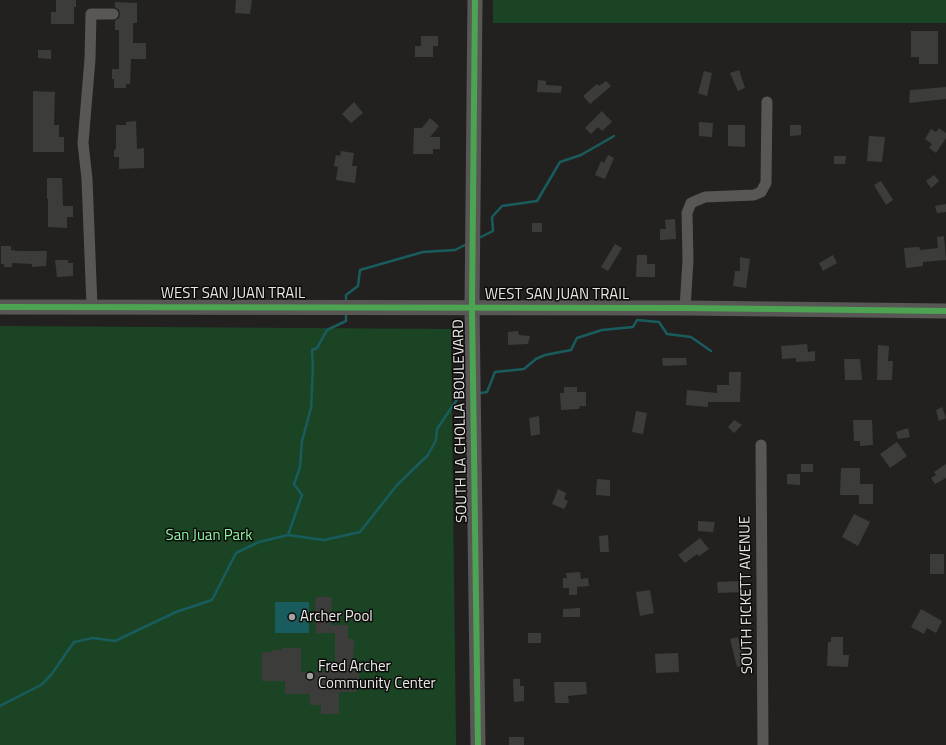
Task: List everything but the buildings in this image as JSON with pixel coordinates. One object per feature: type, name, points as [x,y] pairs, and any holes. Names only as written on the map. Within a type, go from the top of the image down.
[{"type":"street","name":"SOUTH LA CHOLLA BOULEVARD","points":[[475,0],[472,307],[478,745]]},
{"type":"street","points":[[92,307],[83,143],[90,59],[91,14],[114,14]]},
{"type":"street","points":[[685,308],[688,260],[687,213],[691,203],[705,198],[754,195],[761,192],[766,183],[767,102]]},
{"type":"street","name":"WEST SAN JUAN TRAIL","points":[[0,307],[472,307],[946,311]]},
{"type":"street","name":"SOUTH FICKETT AVENUE","points":[[761,445],[763,745]]},
{"type":"green space","points":[[493,0],[946,0],[946,23],[493,23]]},
{"type":"green space","name":"San Juan Park","points":[[0,326],[451,329],[456,745],[0,745]]},
{"type":"water","name":"Archer Pool","points":[[275,602],[309,602],[309,633],[275,633]]},
{"type":"waterway","points":[[481,237],[493,231],[492,217],[502,206],[537,201],[560,162],[581,155],[614,136]]},
{"type":"waterway","points":[[346,299],[346,295],[358,286],[360,270],[423,252],[455,250],[465,245]]},
{"type":"waterway","points":[[288,535],[302,495],[294,484],[300,467],[302,441],[311,408],[313,367],[312,350],[317,348],[327,330],[346,321],[346,315]]},
{"type":"waterway","points":[[481,393],[487,392],[495,372],[524,369],[536,359],[545,355],[571,350],[577,338],[602,330],[633,327],[637,320],[659,322],[667,334],[691,337],[711,351]]},
{"type":"waterway","points":[[0,706],[41,685],[51,675],[74,642],[93,638],[115,641],[176,612],[212,600],[236,553],[259,542],[288,535],[324,540],[360,532],[397,485],[428,455],[436,440],[437,429],[460,395],[465,394]]},
{"type":"cycle path","points":[[475,0],[472,307],[478,745]]},
{"type":"cycle path","points":[[0,307],[685,308],[946,311]]},
{"type":"place","name":"Archer Pool","points":[[292,617]]},
{"type":"place","name":"Fred Archer Community Center","points":[[310,676]]}]
